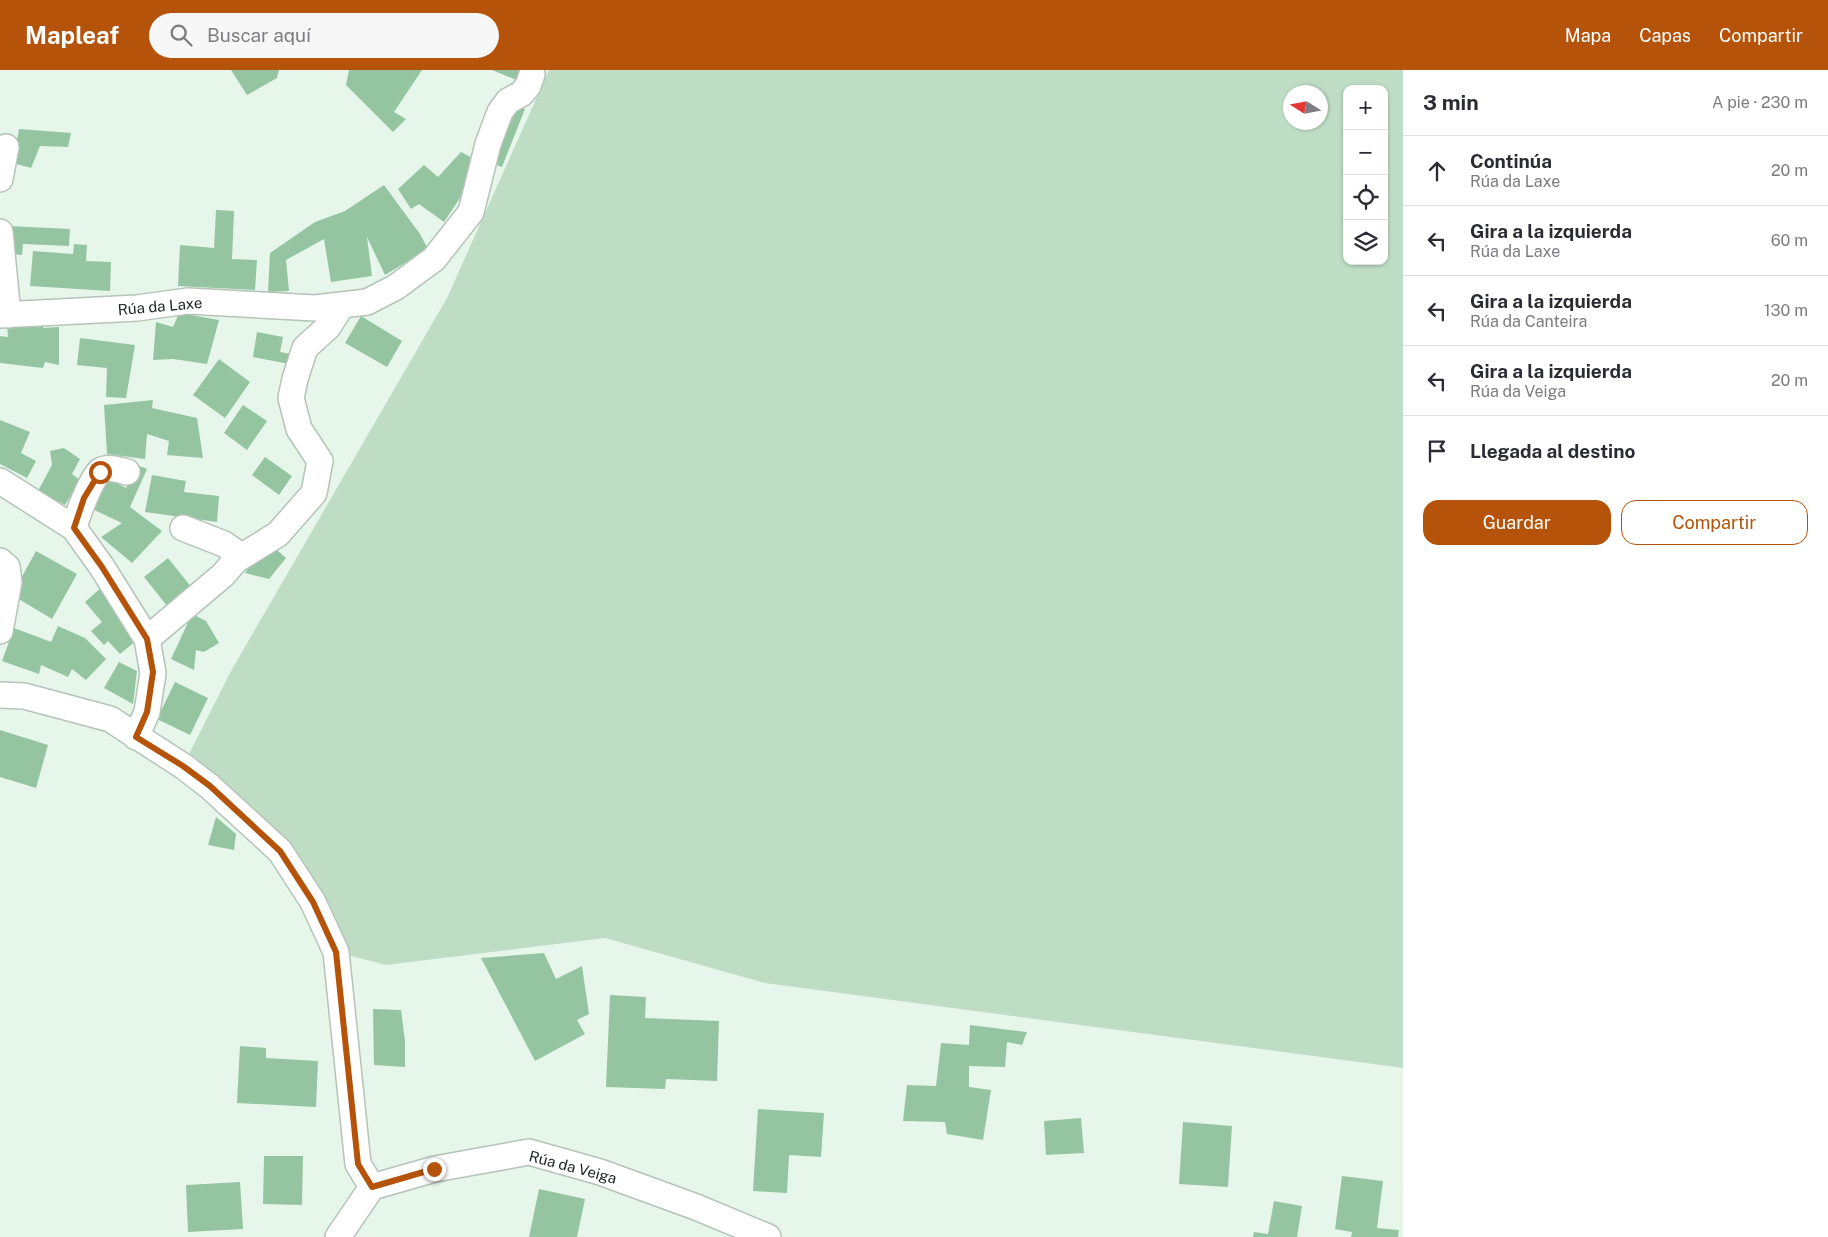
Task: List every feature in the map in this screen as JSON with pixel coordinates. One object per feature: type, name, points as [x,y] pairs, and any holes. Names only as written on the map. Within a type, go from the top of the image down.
[{"type":"street","name":"Rúa da Laxe","points":[[0,232],[4,315],[138,308],[188,300],[315,308],[367,302],[396,287],[434,259],[471,212],[488,144],[500,112],[508,101],[521,94],[528,86],[532,74]]},
{"type":"street","points":[[0,179],[6,147]]},
{"type":"street","points":[[147,639],[182,607],[223,575],[236,560],[278,534],[314,493],[320,462],[299,429],[292,398],[295,379],[305,348],[328,327],[342,305]]},
{"type":"street","points":[[74,528],[84,498],[100,472],[110,468],[127,472]]},
{"type":"street","points":[[0,481],[74,528],[102,567],[147,639],[153,672],[147,712],[136,737]]},
{"type":"street","points":[[184,528],[224,544],[234,552],[236,560]]},
{"type":"street","points":[[0,561],[7,567],[9,582],[0,631]]},
{"type":"street","points":[[0,695],[24,696],[110,719],[183,766],[210,786],[280,851],[313,902],[336,952],[358,1164],[372,1187],[338,1237]]},
{"type":"street","name":"Rúa da Veiga","points":[[372,1187],[434,1169],[529,1152],[600,1172],[696,1207],[768,1237]]},
{"type":"green space","points":[[549,70],[1403,70],[1403,1068],[765,983],[605,938],[386,965],[336,952],[313,902],[183,766],[231,671],[447,298]]},
{"type":"building","points":[[231,70],[279,70],[277,78],[247,95]]},
{"type":"building","points":[[349,70],[422,70],[394,112],[406,119],[393,132],[346,85]]},
{"type":"building","points":[[492,70],[526,70],[521,82]]},
{"type":"building","points":[[510,106],[525,109],[502,167],[491,163]]},
{"type":"building","points":[[19,129],[71,133],[68,147],[40,146],[31,168],[13,163]]},
{"type":"building","points":[[461,152],[480,162],[476,183],[460,198],[444,222],[419,204],[411,209],[398,189],[424,165],[438,177]]},
{"type":"building","points":[[384,185],[420,234],[428,249],[385,275],[367,237],[372,276],[331,282],[324,239],[286,260],[289,291],[268,292],[270,253],[315,222],[345,211]]},
{"type":"building","points":[[216,210],[234,211],[232,259],[257,260],[255,290],[178,286],[180,245],[214,248]]},
{"type":"building","points":[[9,226],[70,229],[69,246],[23,244],[22,255],[8,254]]},
{"type":"building","points":[[74,244],[87,245],[86,261],[111,262],[110,291],[30,286],[33,251],[73,254]]},
{"type":"building","points":[[179,313],[219,320],[207,364],[173,359],[153,360],[156,322],[173,327]]},
{"type":"building","points":[[361,316],[402,341],[387,367],[345,343]]},
{"type":"building","points":[[46,322],[43,328],[59,327],[59,365],[45,362],[43,368],[0,363],[0,336],[8,337],[7,325]]},
{"type":"building","points":[[257,332],[283,337],[280,352],[291,354],[289,364],[253,357]]},
{"type":"building","points":[[80,338],[135,345],[126,398],[106,397],[107,368],[77,365]]},
{"type":"building","points":[[219,359],[250,382],[225,418],[193,395]]},
{"type":"building","points":[[153,400],[152,408],[197,418],[203,458],[167,455],[169,441],[147,434],[145,459],[107,454],[104,405]]},
{"type":"building","points":[[243,405],[267,421],[247,450],[224,433]]},
{"type":"building","points":[[0,420],[30,432],[21,453],[36,461],[27,478],[0,464]]},
{"type":"building","points":[[64,448],[80,459],[72,474],[80,480],[65,505],[38,491],[52,465],[50,451]]},
{"type":"building","points":[[265,457],[292,476],[279,495],[252,475]]},
{"type":"building","points":[[137,465],[147,469],[130,507],[162,531],[132,563],[101,537],[122,523],[90,508],[105,477],[126,488]]},
{"type":"building","points":[[152,475],[186,481],[184,492],[219,496],[217,522],[145,512]]},
{"type":"building","points":[[269,543],[286,558],[269,579],[245,573],[259,550]]},
{"type":"building","points":[[36,551],[77,574],[52,619],[12,595]]},
{"type":"building","points":[[168,558],[192,588],[168,607],[144,577]]},
{"type":"building","points":[[102,587],[142,636],[120,654],[108,641],[104,645],[91,631],[102,622],[85,602]]},
{"type":"building","points":[[192,614],[206,621],[219,643],[204,652],[196,650],[194,670],[171,659]]},
{"type":"building","points":[[58,626],[85,638],[106,659],[86,680],[72,669],[68,677],[41,665],[39,674],[2,661],[14,628],[51,642]]},
{"type":"building","points":[[119,662],[137,671],[133,704],[104,688]]},
{"type":"building","points":[[175,682],[208,698],[190,735],[157,719]]},
{"type":"building","points":[[0,730],[48,745],[36,788],[0,777]]},
{"type":"building","points":[[216,817],[236,834],[234,850],[208,845]]},
{"type":"building","points":[[544,953],[556,979],[582,966],[589,1014],[577,1020],[585,1034],[535,1061],[481,958]]},
{"type":"building","points":[[610,995],[646,997],[645,1018],[719,1021],[717,1081],[666,1079],[665,1089],[606,1087]]},
{"type":"building","points":[[373,1009],[401,1010],[405,1041],[405,1067],[374,1065]]},
{"type":"building","points":[[970,1025],[1027,1032],[1022,1045],[1007,1042],[1005,1067],[969,1066],[969,1087],[991,1090],[983,1140],[947,1134],[945,1122],[903,1121],[907,1085],[936,1086],[941,1043],[969,1045]]},
{"type":"building","points":[[240,1046],[266,1048],[266,1058],[318,1061],[316,1107],[237,1103]]},
{"type":"building","points":[[758,1109],[824,1113],[821,1157],[789,1155],[787,1193],[753,1191]]},
{"type":"building","points":[[1081,1118],[1084,1153],[1046,1155],[1044,1121]]},
{"type":"building","points":[[1183,1122],[1232,1126],[1228,1187],[1179,1184]]},
{"type":"building","points":[[264,1156],[303,1156],[302,1205],[263,1204]]},
{"type":"building","points":[[1342,1176],[1383,1181],[1377,1228],[1399,1230],[1398,1237],[1351,1237],[1352,1232],[1335,1229]]},
{"type":"building","points":[[240,1182],[243,1229],[188,1232],[186,1185]]},
{"type":"building","points":[[539,1189],[585,1199],[577,1237],[529,1237]]},
{"type":"building","points":[[1274,1201],[1302,1206],[1297,1237],[1253,1237],[1254,1232],[1268,1234]]},
{"type":"route","points":[[100,472],[84,498],[74,528],[102,567],[147,639],[153,672],[147,712],[136,737],[183,766],[210,786],[280,851],[313,902],[336,952],[358,1164],[372,1187],[434,1169]]}]
